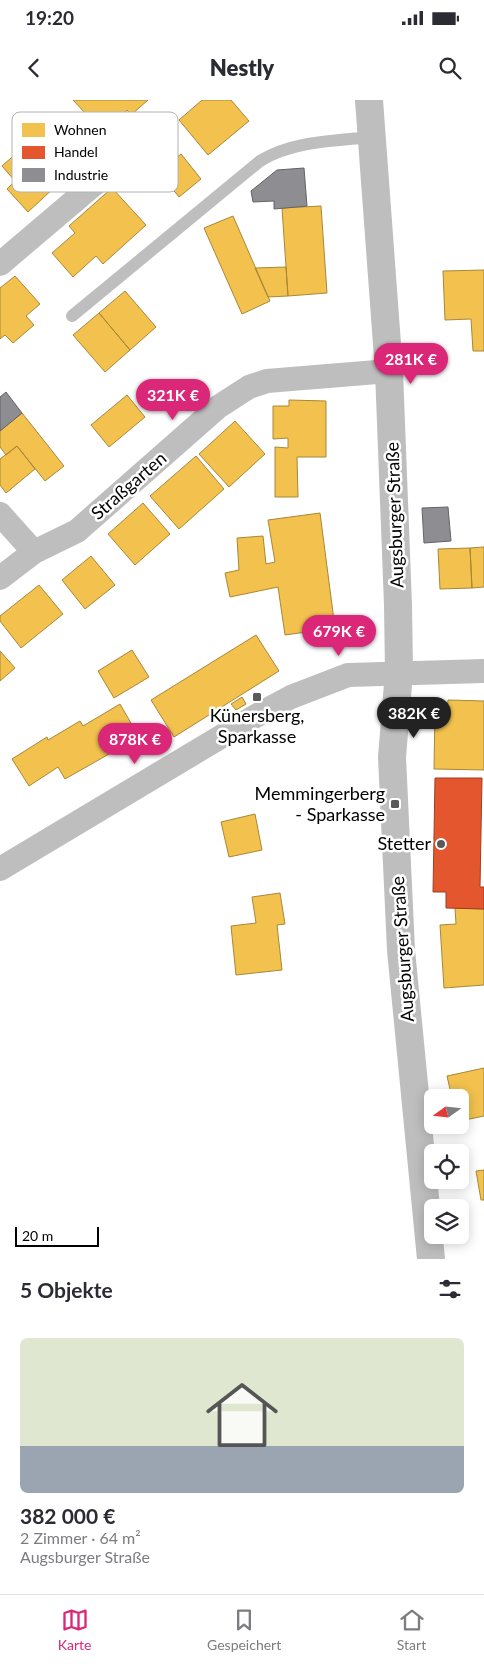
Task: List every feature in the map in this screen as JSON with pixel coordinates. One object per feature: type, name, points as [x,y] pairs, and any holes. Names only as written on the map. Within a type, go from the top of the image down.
[{"type":"street","name":"Augsburger Straße","points":[[369,100],[389,371],[399,672],[392,757],[401,950],[431,1259]]},
{"type":"street","points":[[0,264],[85,192]]},
{"type":"street","name":"Straßgarten","points":[[0,578],[34,552],[77,531],[218,407],[249,387],[267,381],[389,371]]},
{"type":"street","points":[[0,514],[34,552]]},
{"type":"street","points":[[0,869],[254,716],[291,697],[348,675],[484,671]]},
{"type":"lane","points":[[72,316],[260,161],[275,152],[294,146],[372,137]]},
{"type":"building: Wohnen","points":[[73,100],[148,100],[134,112],[129,112],[127,110],[125,112],[84,112]]},
{"type":"building: Wohnen","points":[[202,100],[231,100],[249,121],[208,155],[179,120]]},
{"type":"building: Wohnen","points":[[181,154],[201,179],[179,197],[175,192],[178,192],[178,156]]},
{"type":"building: Wohnen","points":[[12,157],[12,178],[2,166]]},
{"type":"building: Wohnen","points":[[12,184],[12,192],[50,192],[28,212],[7,189]]},
{"type":"building: Wohnen","points":[[107,192],[116,192],[146,225],[103,264],[96,256],[73,277],[52,253],[75,233],[69,226]]},
{"type":"building: Wohnen","points":[[321,206],[327,293],[288,296],[282,208]]},
{"type":"building: Wohnen","points":[[233,216],[270,301],[242,314],[204,228]]},
{"type":"building: Wohnen","points":[[286,267],[288,296],[268,297],[255,268]]},
{"type":"building: Wohnen","points":[[484,270],[484,351],[473,351],[471,319],[445,320],[443,271]]},
{"type":"building: Wohnen","points":[[15,276],[40,304],[26,316],[34,325],[13,343],[5,335],[0,339],[0,288]]},
{"type":"building: Wohnen","points":[[125,291],[156,327],[130,350],[99,313]]},
{"type":"building: Wohnen","points":[[99,313],[130,350],[105,372],[73,335]]},
{"type":"building: Wohnen","points":[[127,395],[145,417],[109,447],[91,425]]},
{"type":"building: Wohnen","points":[[289,400],[326,401],[326,457],[297,457],[298,497],[275,497],[275,447],[288,448],[288,438],[273,439],[273,406],[289,406]]},
{"type":"building: Wohnen","points":[[22,413],[64,466],[45,481],[17,446],[6,455],[0,447],[0,431]]},
{"type":"building: Wohnen","points":[[235,421],[265,454],[229,487],[199,454]]},
{"type":"building: Wohnen","points":[[17,446],[35,469],[6,493],[0,485],[0,459]]},
{"type":"building: Wohnen","points":[[196,456],[224,489],[179,529],[150,496]]},
{"type":"building: Wohnen","points":[[143,503],[170,534],[135,565],[108,534]]},
{"type":"building: Wohnen","points":[[320,513],[335,628],[285,635],[278,587],[230,597],[225,573],[239,570],[237,538],[263,536],[266,564],[275,562],[268,520]]},
{"type":"building: Wohnen","points":[[484,547],[484,587],[472,588],[470,548]]},
{"type":"building: Wohnen","points":[[470,548],[472,588],[440,589],[438,549]]},
{"type":"building: Wohnen","points":[[91,556],[115,585],[85,609],[62,580]]},
{"type":"building: Wohnen","points":[[39,585],[63,614],[21,648],[0,621],[0,616]]},
{"type":"building: Wohnen","points":[[256,635],[279,671],[174,737],[151,700]]},
{"type":"building: Wohnen","points":[[132,650],[149,677],[114,698],[98,671]]},
{"type":"building: Wohnen","points":[[0,651],[15,668],[0,681]]},
{"type":"building: Wohnen","points":[[242,697],[246,704],[236,710],[231,704]]},
{"type":"building: Wohnen","points":[[448,700],[484,701],[484,770],[434,769],[435,710],[447,710]]},
{"type":"building: Wohnen","points":[[120,704],[139,737],[65,779],[58,767],[29,786],[12,759],[47,737],[48,740],[80,721],[83,726]]},
{"type":"building: Wohnen","points":[[255,814],[262,850],[229,857],[221,822]]},
{"type":"building: Wohnen","points":[[280,893],[285,924],[277,925],[282,970],[236,975],[231,926],[256,923],[252,897]]},
{"type":"building: Wohnen","points":[[455,908],[484,909],[484,985],[444,988],[440,925],[456,924]]},
{"type":"building: Wohnen","points":[[484,1068],[484,1116],[469,1119],[469,1089],[450,1089],[447,1076]]},
{"type":"building: Wohnen","points":[[484,1170],[484,1200],[481,1200],[476,1171]]},
{"type":"building: Handel","points":[[435,778],[482,778],[480,887],[484,887],[484,909],[446,908],[446,892],[433,892]]},
{"type":"building: Industrie","points":[[304,168],[307,206],[274,209],[274,201],[253,202],[251,191],[277,170]]},
{"type":"building: Industrie","points":[[6,392],[22,413],[0,431],[0,397]]},
{"type":"building: Industrie","points":[[448,507],[451,541],[424,543],[422,508]]},
{"type":"place","name":"Künersberg, Sparkasse","points":[[257,697]]},
{"type":"place","name":"Memmingerberg - Sparkasse","points":[[395,804]]},
{"type":"place","name":"Stetter","points":[[441,844]]}]
